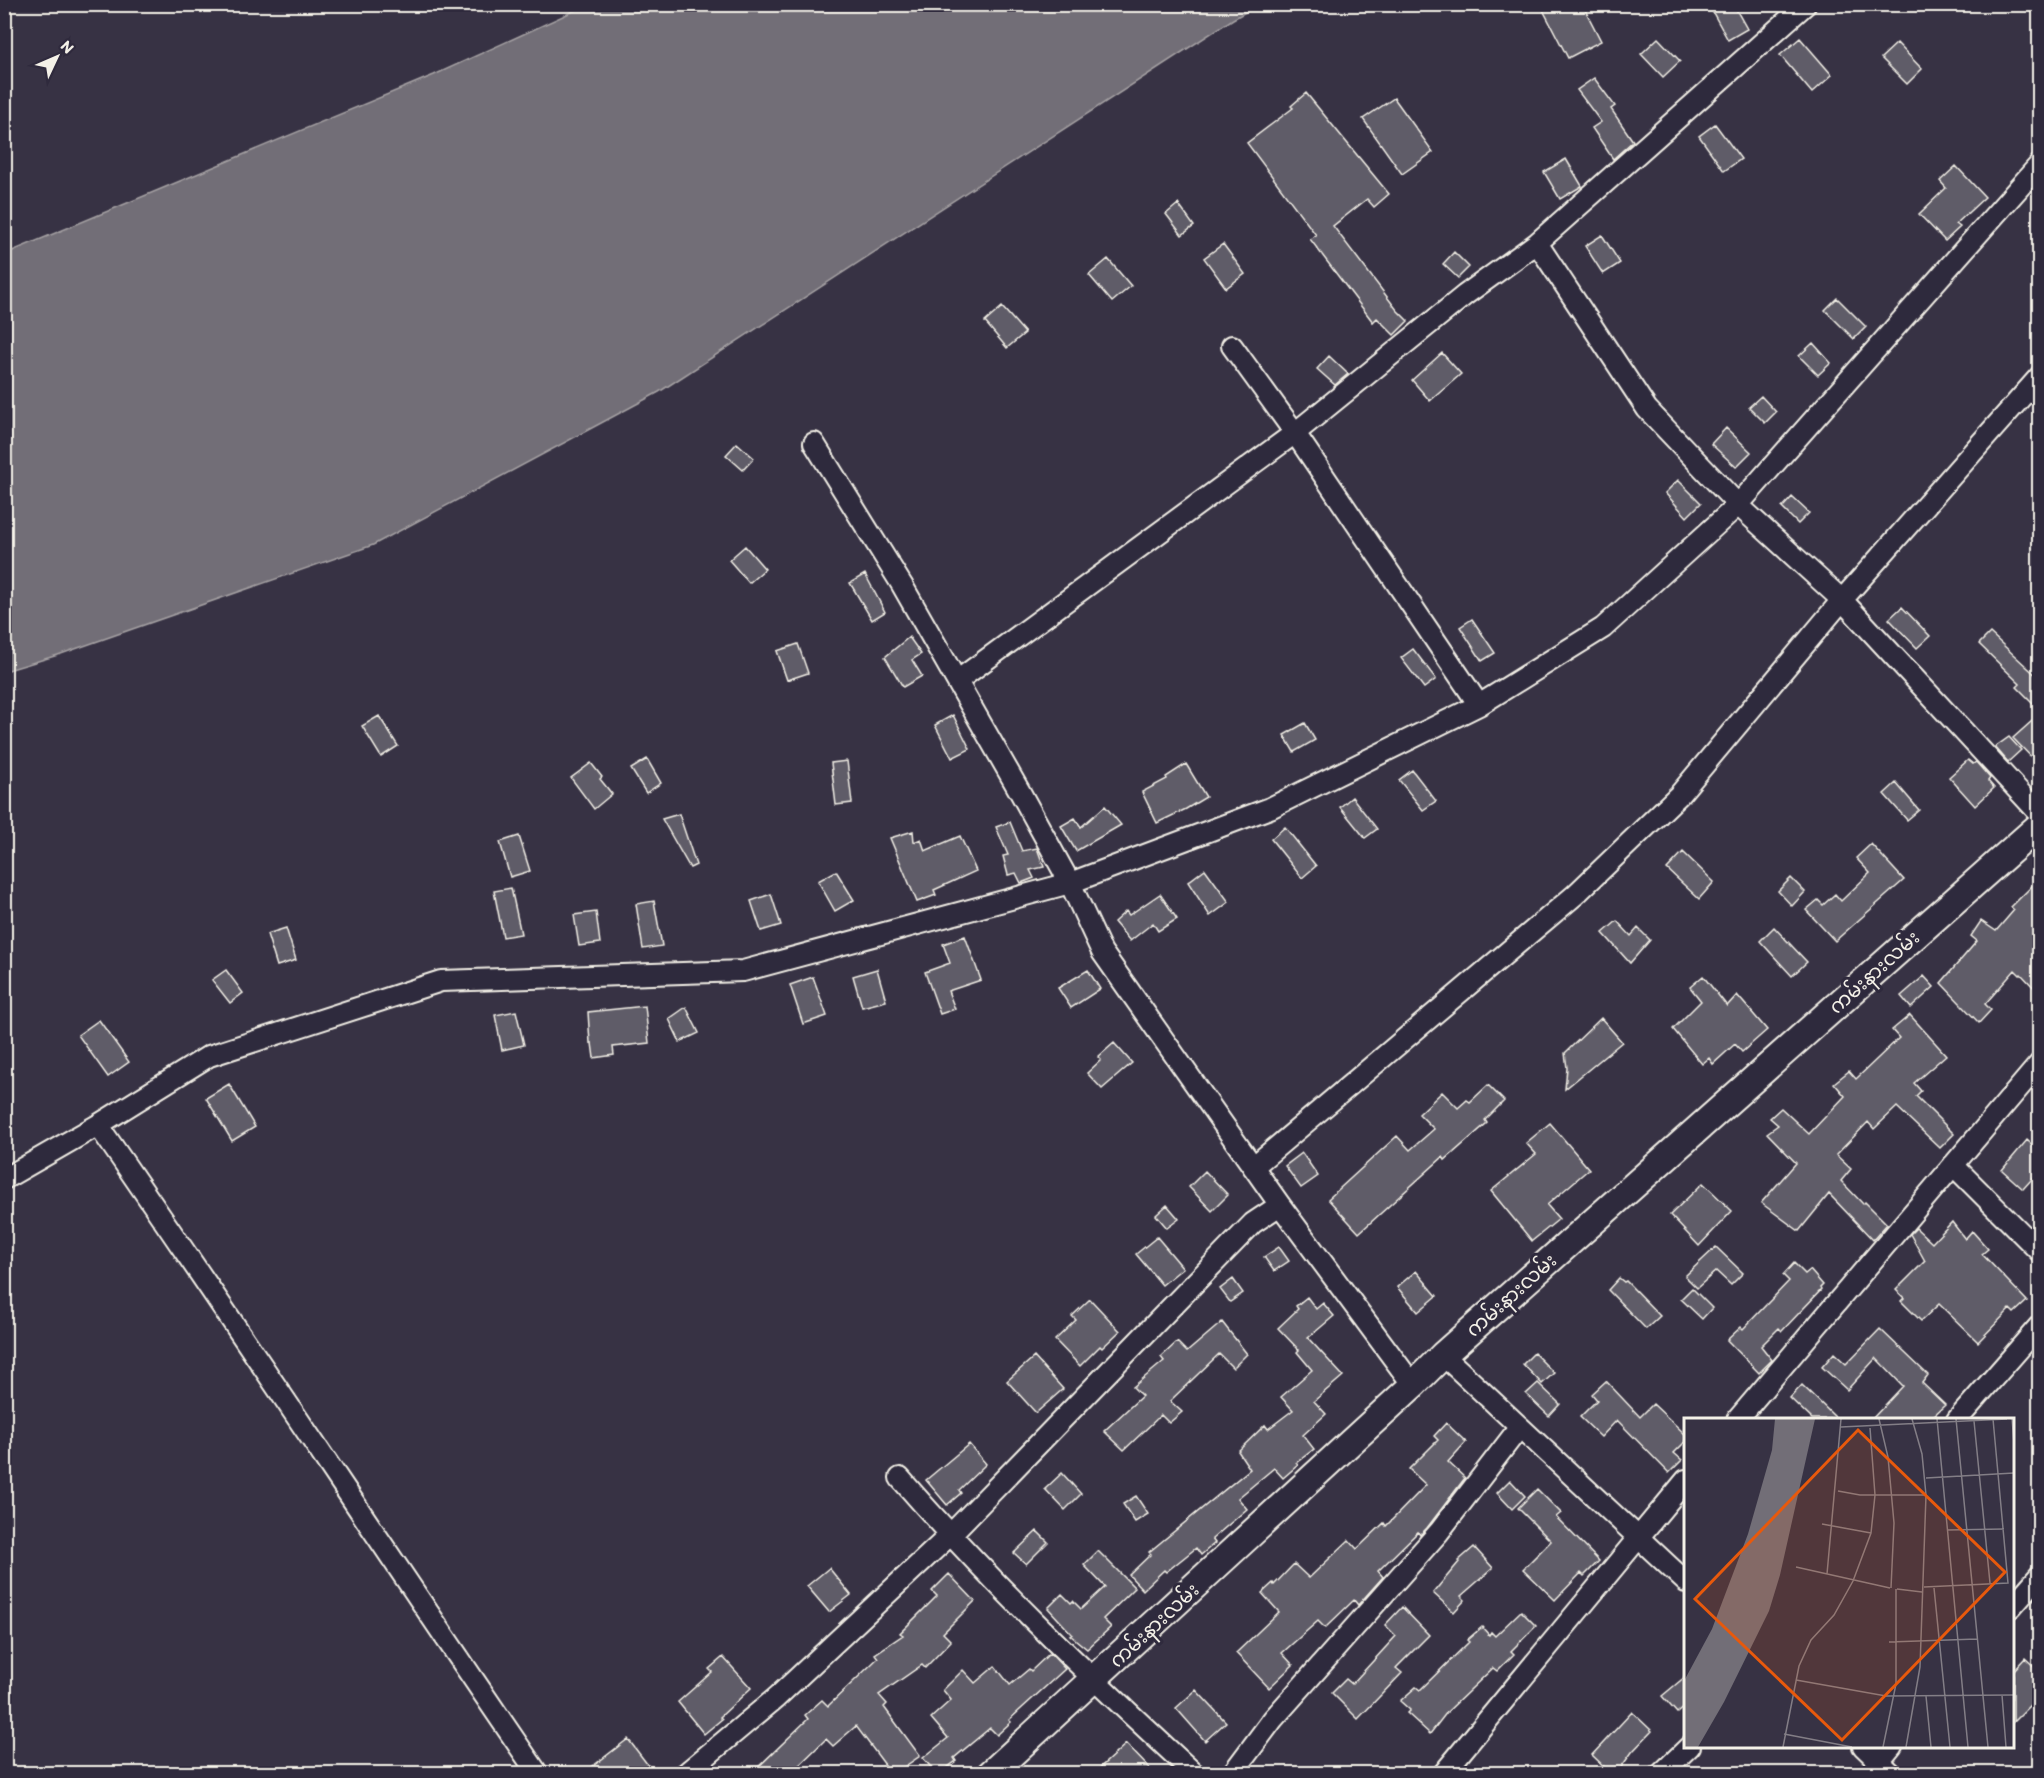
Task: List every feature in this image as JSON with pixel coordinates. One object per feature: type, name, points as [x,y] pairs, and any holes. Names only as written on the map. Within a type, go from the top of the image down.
[{"type":"main road","name":"ကမ်းနားလမ်း","points":[[990,1773],[1443,1355],[2040,825]]},
{"type":"street","points":[[957,681],[1295,433],[1465,295],[1537,243],[1806,4]]},
{"type":"street","points":[[4,1179],[98,1125],[208,1056],[441,981],[743,971],[1070,883],[1270,808],[1479,705],[1603,628],[1738,505],[2040,164]]},
{"type":"street","points":[[1537,243],[1647,409],[1738,505],[1842,600],[2040,814]]},
{"type":"street","points":[[1232,346],[1295,433],[1479,705]]},
{"type":"street","points":[[1253,1167],[1575,895],[1679,795],[1842,600],[2040,376]]},
{"type":"street","points":[[814,443],[902,585],[957,681],[1070,883],[1102,952],[1280,1205],[1413,1385]]},
{"type":"street","points":[[1738,1418],[2040,1063]]},
{"type":"street","points":[[98,1125],[177,1239],[393,1563],[538,1773]]},
{"type":"street","points":[[1953,1165],[2040,1252]]},
{"type":"street","points":[[685,1773],[776,1698],[950,1535],[1253,1223],[1280,1205]]},
{"type":"street","points":[[1958,1418],[2040,1325]]},
{"type":"street","points":[[1443,1355],[1636,1538],[1684,1580]]},
{"type":"street","points":[[1232,1773],[1273,1719],[1439,1532],[1519,1428]]},
{"type":"street","points":[[900,1478],[950,1535],[1093,1680],[1195,1773]]},
{"type":"street","points":[[1443,1773],[1684,1482]]},
{"type":"street","points":[[2014,1605],[2040,1575]]},
{"type":"street","points":[[1661,1773],[1688,1748]]},
{"type":"street","points":[[1865,1748],[1886,1768],[1891,1748]]},
{"type":"shaded area","points":[[589,4],[1258,5],[1233,19],[659,392],[373,545],[58,655],[5,671],[5,254],[434,75]]},
{"type":"building","points":[[1540,4],[1582,4],[1601,41],[1568,58]]},
{"type":"building","points":[[1719,4],[1733,4],[1747,29],[1728,40],[1711,9]]},
{"type":"building","points":[[1658,38],[1680,61],[1663,77],[1641,54]]},
{"type":"building","points":[[1800,38],[1832,75],[1812,93],[1780,55]]},
{"type":"building","points":[[1897,43],[1922,69],[1907,84],[1881,58]]},
{"type":"building","points":[[1594,78],[1615,106],[1611,109],[1633,141],[1613,159],[1592,128],[1601,122],[1577,90]]},
{"type":"building","points":[[1306,93],[1389,194],[1374,207],[1367,199],[1333,226],[1397,310],[1408,321],[1394,335],[1377,318],[1373,322],[1310,239],[1316,235],[1247,143],[1293,108],[1291,106]]},
{"type":"building","points":[[1394,98],[1433,152],[1402,174],[1363,119]]},
{"type":"building","points":[[1715,124],[1741,159],[1724,171],[1699,136]]},
{"type":"building","points":[[1566,159],[1582,186],[1560,199],[1544,172]]},
{"type":"building","points":[[1956,166],[1985,197],[1956,224],[1960,227],[1945,241],[1919,214],[1946,188],[1940,181]]},
{"type":"building","points":[[1178,204],[1194,226],[1182,235],[1166,214]]},
{"type":"building","points":[[1602,235],[1620,263],[1603,274],[1585,246]]},
{"type":"building","points":[[1223,244],[1245,274],[1226,288],[1204,258]]},
{"type":"building","points":[[1454,252],[1469,267],[1458,278],[1443,264]]},
{"type":"building","points":[[1108,259],[1131,286],[1112,302],[1089,275]]},
{"type":"building","points":[[1837,298],[1866,327],[1854,339],[1825,310]]},
{"type":"building","points":[[1002,307],[1025,333],[1007,348],[985,322]]},
{"type":"building","points":[[1813,343],[1831,363],[1818,375],[1799,356]]},
{"type":"building","points":[[1442,353],[1461,374],[1430,401],[1412,380]]},
{"type":"building","points":[[1329,356],[1348,374],[1335,385],[1317,369]]},
{"type":"building","points":[[1761,396],[1776,412],[1765,423],[1749,407]]},
{"type":"building","points":[[1726,428],[1751,452],[1736,467],[1711,444]]},
{"type":"building","points":[[737,443],[754,458],[743,470],[726,455]]},
{"type":"building","points":[[1678,480],[1701,503],[1687,517],[1665,493]]},
{"type":"building","points":[[1792,497],[1809,513],[1798,524],[1782,508]]},
{"type":"building","points":[[745,546],[765,569],[749,583],[729,560]]},
{"type":"building","points":[[865,574],[885,612],[872,620],[850,583]]},
{"type":"building","points":[[1902,607],[1930,636],[1917,648],[1889,619]]},
{"type":"building","points":[[1472,619],[1495,653],[1482,661],[1460,627]]},
{"type":"building","points":[[1990,633],[2040,679],[2040,710],[2017,687],[2020,684],[1979,644]]},
{"type":"building","points":[[909,637],[921,654],[912,660],[922,676],[903,687],[885,657]]},
{"type":"building","points":[[798,644],[808,673],[787,680],[777,651]]},
{"type":"building","points":[[1413,649],[1436,679],[1424,688],[1401,658]]},
{"type":"building","points":[[2040,714],[2040,766],[2013,738]]},
{"type":"building","points":[[953,715],[970,749],[952,758],[935,725]]},
{"type":"building","points":[[379,716],[398,746],[381,757],[362,726]]},
{"type":"building","points":[[1305,723],[1315,740],[1294,752],[1284,735]]},
{"type":"building","points":[[2009,737],[2021,750],[2008,762],[1995,747]]},
{"type":"building","points":[[647,759],[661,783],[646,793],[631,769]]},
{"type":"building","points":[[1968,760],[1973,764],[1976,762],[1990,778],[1988,781],[1994,788],[1975,806],[1949,777]]},
{"type":"building","points":[[847,761],[852,803],[836,805],[831,763]]},
{"type":"building","points":[[591,763],[612,794],[594,809],[571,778]]},
{"type":"building","points":[[1186,764],[1206,797],[1157,823],[1142,792],[1167,779],[1166,777]]},
{"type":"building","points":[[1412,770],[1436,801],[1423,810],[1399,780]]},
{"type":"building","points":[[1896,783],[1919,810],[1907,820],[1884,794]]},
{"type":"building","points":[[1352,797],[1377,829],[1365,838],[1340,807]]},
{"type":"building","points":[[1105,806],[1121,825],[1076,851],[1061,826],[1075,818],[1081,827]]},
{"type":"building","points":[[679,814],[696,865],[690,868],[662,819]]},
{"type":"building","points":[[1010,822],[1022,851],[1037,848],[1044,867],[1030,870],[1034,878],[1021,883],[1016,873],[1008,875],[1003,856],[1008,855],[996,827]]},
{"type":"building","points":[[1285,827],[1316,866],[1302,878],[1271,839]]},
{"type":"building","points":[[913,831],[914,842],[921,839],[925,851],[960,836],[976,871],[934,890],[936,895],[917,902],[890,838]]},
{"type":"building","points":[[519,836],[530,871],[510,877],[500,842]]},
{"type":"building","points":[[1871,844],[1904,880],[1835,941],[1806,910],[1818,900],[1823,905],[1835,894],[1841,901],[1870,873],[1856,858]]},
{"type":"building","points":[[1683,852],[1714,882],[1699,899],[1667,869]]},
{"type":"building","points":[[1205,869],[1229,902],[1210,916],[1188,882]]},
{"type":"building","points":[[836,871],[854,900],[835,911],[818,881]]},
{"type":"building","points":[[1791,878],[1805,892],[1792,906],[1778,891]]},
{"type":"building","points":[[2040,878],[2040,994],[2015,970],[1985,1004],[1991,1010],[1979,1023],[1941,983],[1977,941],[1971,936],[1981,921],[1996,931],[2014,910],[2011,907]]},
{"type":"building","points":[[511,888],[521,934],[503,937],[494,891]]},
{"type":"building","points":[[771,894],[781,925],[761,931],[751,901]]},
{"type":"building","points":[[1160,894],[1177,919],[1158,931],[1153,923],[1130,941],[1114,922],[1126,911],[1129,915]]},
{"type":"building","points":[[654,901],[662,946],[643,949],[636,904]]},
{"type":"building","points":[[596,912],[600,943],[579,946],[574,915]]},
{"type":"building","points":[[1617,921],[1631,936],[1638,928],[1650,940],[1630,963],[1603,933]]},
{"type":"building","points":[[1774,927],[1807,962],[1792,976],[1760,941]]},
{"type":"building","points":[[286,928],[296,960],[277,966],[267,934]]},
{"type":"building","points":[[965,936],[981,980],[948,991],[955,1009],[940,1014],[925,972],[950,963],[943,944]]},
{"type":"building","points":[[877,969],[886,1001],[862,1007],[853,976]]},
{"type":"building","points":[[226,970],[243,993],[230,1003],[212,980]]},
{"type":"building","points":[[1088,970],[1100,989],[1071,1008],[1058,988]]},
{"type":"building","points":[[1703,976],[1727,1006],[1737,995],[1767,1030],[1742,1052],[1735,1044],[1713,1064],[1709,1058],[1702,1064],[1673,1029],[1701,1001],[1690,987]]},
{"type":"building","points":[[1924,976],[1934,987],[1911,1008],[1901,996]]},
{"type":"building","points":[[813,977],[827,1016],[803,1024],[790,985]]},
{"type":"building","points":[[645,1006],[649,1043],[613,1047],[614,1055],[594,1058],[592,1043],[590,1043],[588,1012]]},
{"type":"building","points":[[686,1007],[699,1033],[680,1042],[669,1019]]},
{"type":"building","points":[[516,1011],[524,1045],[502,1050],[495,1015]]},
{"type":"building","points":[[1910,1015],[1946,1055],[1914,1083],[1921,1091],[1916,1096],[1954,1134],[1940,1148],[1897,1107],[1874,1129],[1868,1122],[1836,1155],[1851,1169],[1841,1181],[1887,1224],[1873,1240],[1829,1194],[1799,1231],[1761,1203],[1796,1163],[1767,1133],[1778,1125],[1770,1118],[1781,1108],[1809,1134],[1845,1096],[1834,1083],[1849,1071],[1856,1079],[1899,1038],[1892,1030]]},
{"type":"building","points":[[1601,1018],[1622,1042],[1565,1089],[1567,1068],[1565,1053]]},
{"type":"building","points":[[99,1020],[129,1062],[108,1077],[78,1035]]},
{"type":"building","points":[[1114,1043],[1132,1063],[1102,1089],[1087,1073],[1101,1060],[1098,1057]]},
{"type":"building","points":[[229,1084],[255,1127],[232,1141],[206,1098]]},
{"type":"building","points":[[1488,1085],[1504,1101],[1485,1120],[1487,1123],[1445,1160],[1443,1157],[1359,1233],[1328,1199],[1397,1136],[1410,1150],[1434,1129],[1419,1114],[1442,1092],[1458,1108],[1467,1100],[1470,1102]]},
{"type":"building","points":[[1550,1123],[1589,1169],[1547,1205],[1559,1219],[1532,1241],[1491,1191],[1536,1154],[1526,1143]]},
{"type":"building","points":[[2027,1140],[2040,1152],[2040,1170],[2023,1189],[2002,1170]]},
{"type":"building","points":[[1302,1153],[1318,1176],[1301,1188],[1285,1166]]},
{"type":"building","points":[[1205,1171],[1228,1195],[1212,1211],[1189,1187]]},
{"type":"building","points":[[1703,1183],[1732,1211],[1699,1246],[1670,1215]]},
{"type":"building","points":[[1167,1205],[1179,1219],[1167,1228],[1156,1215]]},
{"type":"building","points":[[1952,1222],[1965,1239],[1972,1231],[1988,1249],[1982,1254],[2027,1301],[2014,1313],[2010,1309],[1978,1342],[1939,1304],[1921,1321],[1901,1301],[1904,1298],[1896,1290],[1925,1261],[1910,1234],[1916,1228],[1932,1243]]},
{"type":"building","points":[[1157,1237],[1183,1268],[1162,1285],[1136,1254]]},
{"type":"building","points":[[1279,1247],[1289,1261],[1274,1271],[1264,1257]]},
{"type":"building","points":[[1716,1247],[1743,1273],[1731,1285],[1716,1271],[1697,1288],[1685,1276]]},
{"type":"building","points":[[1794,1263],[1805,1274],[1810,1270],[1823,1285],[1821,1290],[1782,1331],[1779,1328],[1761,1346],[1772,1360],[1759,1373],[1727,1340],[1741,1327],[1743,1329],[1789,1281],[1783,1275]]},
{"type":"building","points":[[1416,1271],[1437,1296],[1418,1312],[1397,1287]]},
{"type":"building","points":[[1619,1278],[1626,1281],[1660,1316],[1646,1329],[1608,1290]]},
{"type":"building","points":[[1233,1279],[1243,1293],[1230,1302],[1220,1289]]},
{"type":"building","points":[[1692,1288],[1712,1308],[1702,1319],[1681,1299]]},
{"type":"building","points":[[1307,1297],[1316,1309],[1323,1303],[1334,1316],[1308,1338],[1343,1376],[1314,1401],[1326,1414],[1303,1435],[1314,1449],[1296,1463],[1298,1465],[1283,1478],[1274,1468],[1238,1498],[1247,1509],[1212,1539],[1215,1543],[1201,1555],[1196,1548],[1166,1572],[1164,1570],[1143,1590],[1129,1575],[1151,1554],[1149,1552],[1250,1469],[1238,1451],[1265,1425],[1268,1429],[1293,1410],[1281,1397],[1312,1370],[1297,1352],[1299,1350],[1278,1328],[1298,1309],[1296,1306]]},
{"type":"building","points":[[1090,1299],[1120,1331],[1102,1348],[1100,1346],[1080,1366],[1055,1340],[1076,1320],[1072,1316]]},
{"type":"building","points":[[1222,1322],[1247,1354],[1233,1368],[1219,1354],[1170,1401],[1182,1412],[1169,1423],[1161,1415],[1124,1450],[1104,1431],[1142,1396],[1133,1387],[1164,1361],[1161,1357],[1177,1342],[1187,1352]]},
{"type":"building","points":[[1880,1329],[1928,1375],[1922,1383],[1945,1405],[1931,1418],[1873,1418],[1903,1386],[1876,1358],[1847,1390],[1822,1367],[1834,1353],[1846,1364]]},
{"type":"building","points":[[1534,1353],[1554,1373],[1542,1384],[1523,1364]]},
{"type":"building","points":[[1034,1357],[1063,1389],[1036,1413],[1007,1381]]},
{"type":"building","points":[[1606,1381],[1640,1417],[1653,1404],[1684,1433],[1684,1443],[1674,1453],[1682,1460],[1669,1473],[1617,1420],[1601,1437],[1580,1417],[1597,1400],[1592,1394]]},
{"type":"building","points":[[1538,1383],[1560,1404],[1549,1416],[1526,1394]]},
{"type":"building","points":[[1802,1385],[1836,1418],[1811,1418],[1790,1398]]},
{"type":"building","points":[[1446,1423],[1466,1442],[1448,1462],[1465,1478],[1427,1528],[1420,1535],[1418,1532],[1378,1571],[1383,1577],[1358,1605],[1354,1600],[1325,1628],[1318,1621],[1282,1653],[1293,1665],[1269,1688],[1236,1653],[1279,1612],[1262,1593],[1273,1583],[1274,1585],[1294,1564],[1309,1578],[1349,1540],[1357,1549],[1384,1523],[1386,1526],[1426,1485],[1409,1469],[1438,1440],[1434,1436]]},
{"type":"building","points":[[969,1444],[986,1464],[959,1490],[961,1493],[947,1505],[926,1480]]},
{"type":"building","points":[[1062,1473],[1081,1494],[1065,1510],[1045,1489]]},
{"type":"building","points":[[1510,1480],[1525,1496],[1512,1509],[1497,1493]]},
{"type":"building","points":[[1537,1489],[1561,1513],[1556,1517],[1599,1561],[1584,1576],[1581,1573],[1555,1600],[1523,1569],[1551,1541],[1518,1508]]},
{"type":"building","points":[[1136,1496],[1148,1514],[1135,1522],[1123,1504]]},
{"type":"building","points":[[1037,1531],[1048,1542],[1026,1564],[1014,1553]]},
{"type":"building","points":[[1474,1547],[1493,1568],[1461,1596],[1465,1600],[1454,1612],[1433,1593],[1458,1561]]},
{"type":"building","points":[[1098,1551],[1135,1588],[1103,1619],[1111,1627],[1087,1649],[1070,1635],[1072,1634],[1048,1608],[1062,1594],[1081,1609],[1105,1587],[1084,1565]]},
{"type":"building","points":[[829,1568],[851,1595],[829,1612],[807,1586]]},
{"type":"building","points":[[949,1574],[975,1601],[943,1633],[951,1641],[925,1668],[922,1665],[879,1695],[887,1704],[884,1707],[920,1756],[895,1773],[891,1773],[856,1726],[833,1746],[826,1739],[791,1773],[752,1773],[808,1719],[805,1715],[822,1700],[828,1706],[878,1658],[875,1654],[903,1635],[900,1633],[937,1596],[932,1591]]},
{"type":"building","points":[[1402,1607],[1429,1635],[1396,1668],[1402,1673],[1358,1719],[1332,1693],[1346,1679],[1352,1684],[1396,1636],[1385,1625]]},
{"type":"building","points":[[1521,1611],[1536,1626],[1511,1651],[1514,1654],[1497,1671],[1493,1668],[1447,1712],[1430,1734],[1407,1713],[1410,1710],[1400,1701],[1416,1687],[1420,1690],[1482,1627],[1489,1635],[1491,1632],[1495,1636]]},
{"type":"building","points":[[1050,1653],[1065,1669],[1009,1720],[1011,1722],[997,1735],[990,1728],[954,1758],[956,1761],[940,1773],[936,1773],[923,1758],[948,1738],[931,1718],[951,1700],[943,1690],[963,1670],[975,1683],[995,1666],[1010,1685],[1029,1669],[1031,1671]]},
{"type":"building","points":[[723,1657],[751,1688],[720,1717],[722,1719],[704,1734],[678,1702],[712,1672],[709,1669]]},
{"type":"building","points":[[2025,1658],[2040,1672],[2040,1695],[2014,1721],[2014,1670]]},
{"type":"building","points":[[1684,1678],[1684,1707],[1677,1713],[1662,1696]]},
{"type":"building","points":[[1196,1690],[1226,1722],[1205,1741],[1176,1708]]},
{"type":"building","points":[[1632,1712],[1652,1731],[1632,1752],[1617,1773],[1611,1773],[1592,1755]]},
{"type":"building","points":[[628,1739],[654,1773],[584,1773]]},
{"type":"building","points":[[1126,1744],[1154,1773],[1094,1773]]}]
